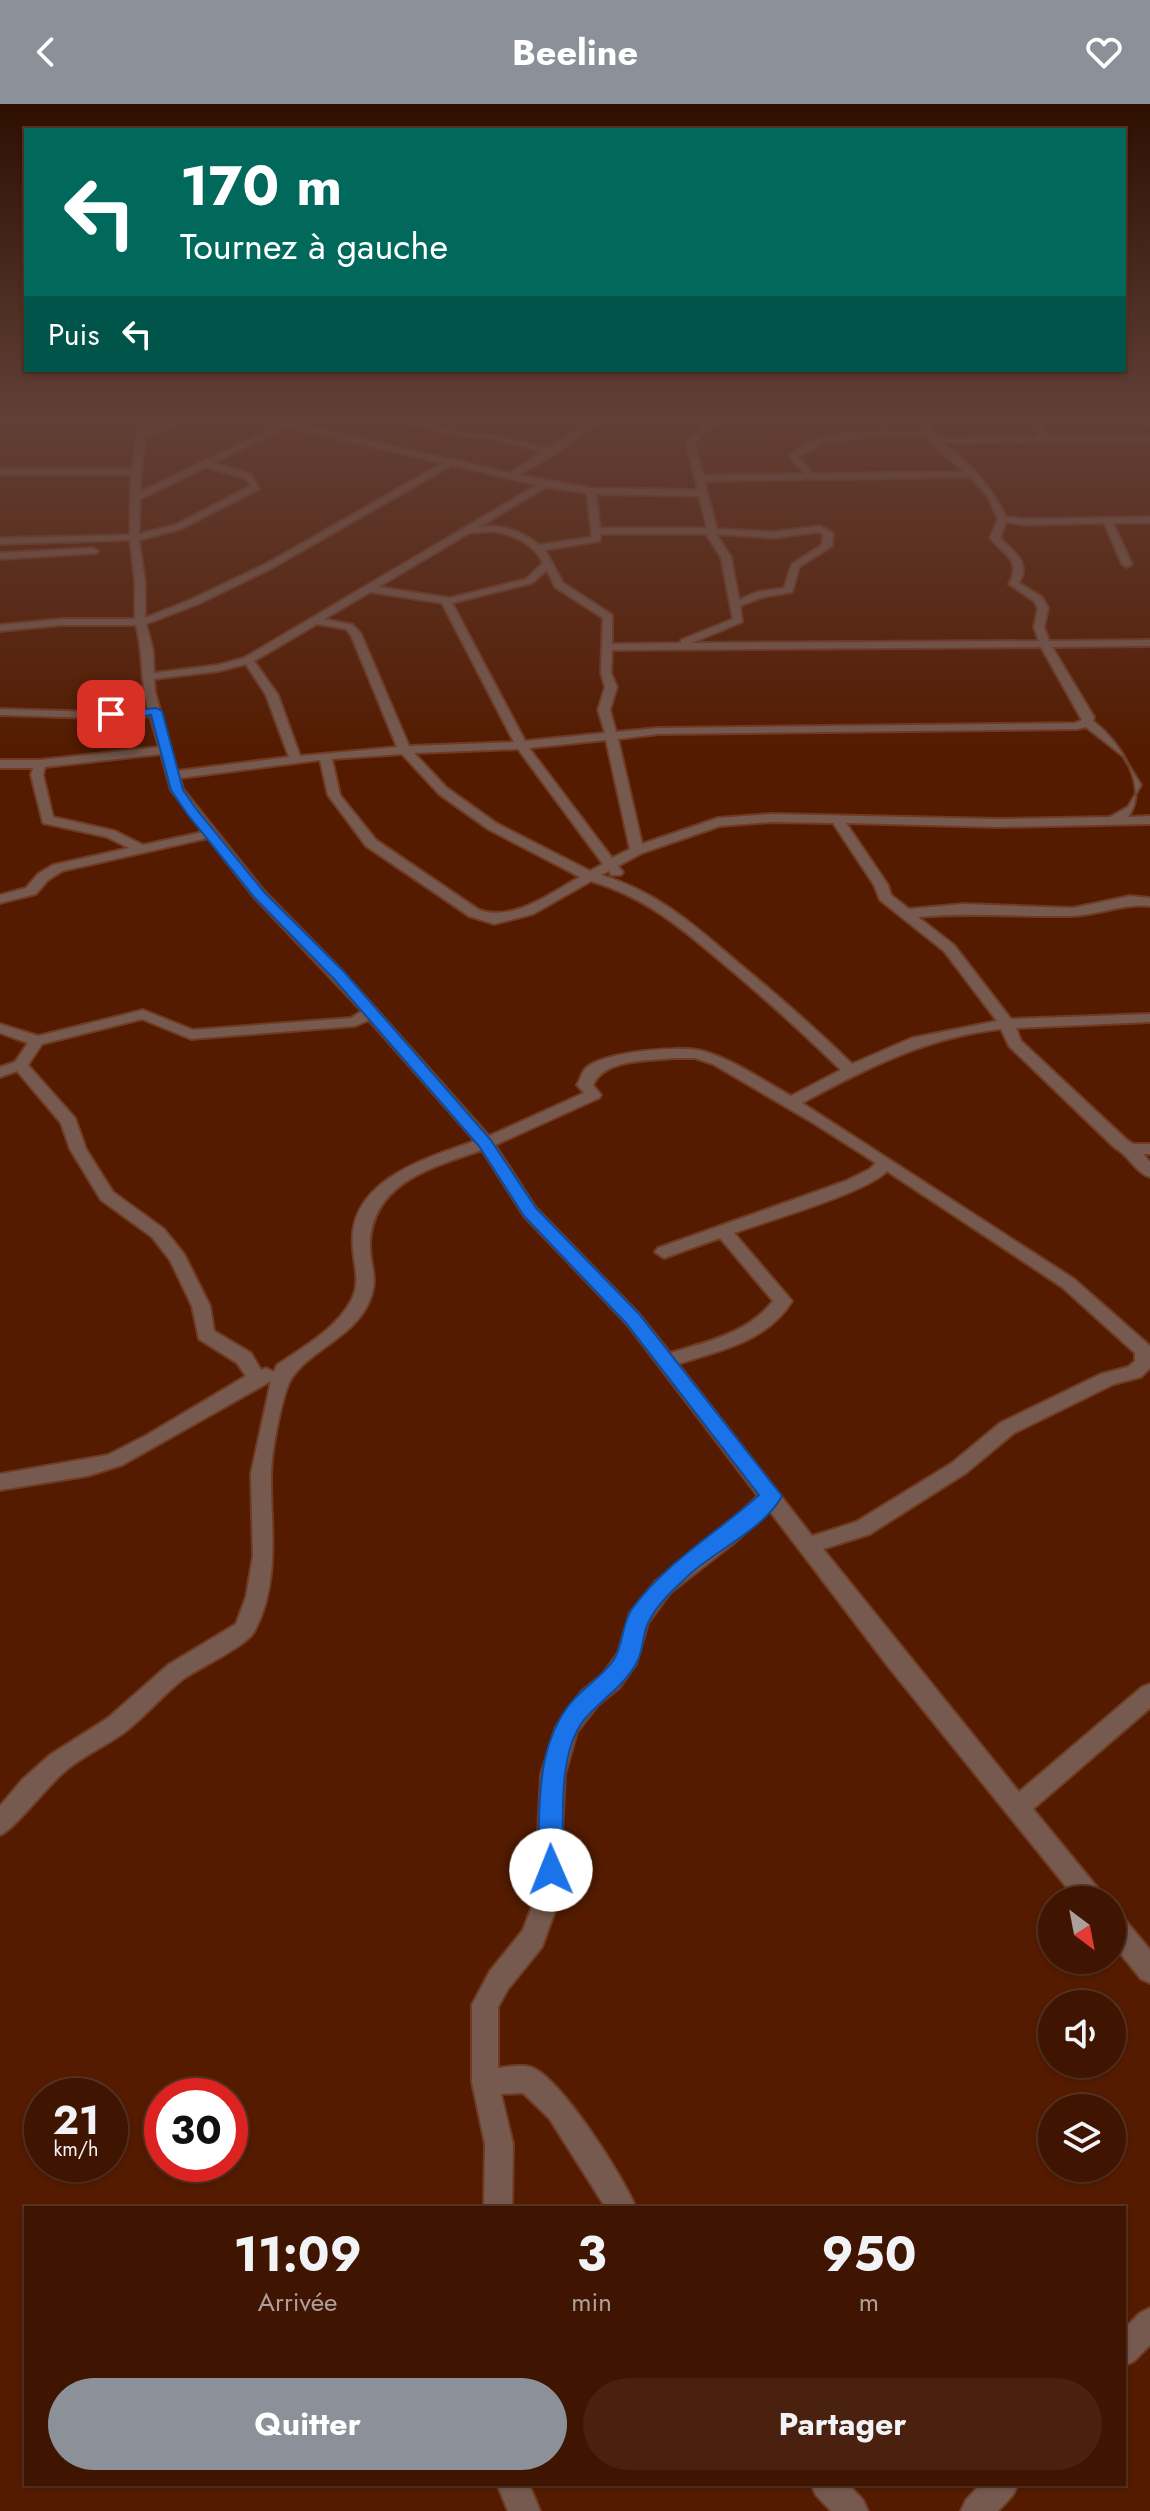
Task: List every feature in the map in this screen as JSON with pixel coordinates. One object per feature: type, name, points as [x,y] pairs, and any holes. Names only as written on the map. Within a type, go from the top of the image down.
[{"type":"street","points":[[136,529],[140,622],[148,650],[148,677],[177,790],[259,894],[485,1142],[530,1212],[633,1319],[1081,1886]]},
{"type":"street","points":[[3,556],[135,544],[172,529]]},
{"type":"street","points":[[0,628],[62,622],[140,622],[183,607],[336,529]]},
{"type":"street","points":[[148,677],[219,668],[248,660],[471,529]]},
{"type":"street","points":[[467,532],[500,529]]},
{"type":"street","points":[[505,529],[539,548],[559,585],[606,614],[606,673],[611,687],[604,710],[637,850]]},
{"type":"street","points":[[539,548],[589,542],[597,539],[597,531],[709,531],[773,535],[817,529]]},
{"type":"street","points":[[738,604],[761,594],[788,590],[795,566],[827,546],[828,533],[821,529]]},
{"type":"street","points":[[999,529],[995,538],[1019,563],[1020,573],[1014,584],[1038,599],[1043,608],[1039,627],[1045,644],[1088,717],[1087,722]]},
{"type":"street","points":[[1111,529],[1127,564]]},
{"type":"street","points":[[709,531],[726,557],[738,604],[738,620],[748,645]]},
{"type":"street","points":[[3,556],[13,540]]},
{"type":"street","points":[[0,541],[135,544]]},
{"type":"street","points":[[369,589],[446,601],[529,581],[549,563]]},
{"type":"street","points":[[446,601],[521,745],[629,888]]},
{"type":"street","points":[[674,646],[738,620]]},
{"type":"street","points":[[318,621],[349,627],[356,634],[404,749],[443,791],[492,826],[589,876],[629,888],[676,917],[753,980],[851,1071]]},
{"type":"street","points":[[608,647],[1150,643]]},
{"type":"street","points":[[248,660],[274,696],[296,760]]},
{"type":"street","points":[[0,712],[130,716],[156,711]]},
{"type":"street","points":[[172,775],[325,756],[404,749],[521,745],[611,734],[1077,726],[1087,722]]},
{"type":"street","points":[[1087,722],[1127,754],[1147,785],[1133,809],[1113,821]]},
{"type":"street","points":[[0,764],[40,764],[167,750]]},
{"type":"street","points":[[325,756],[334,795],[371,843],[474,913],[494,920],[508,919],[637,850],[718,822],[772,818],[838,821],[1150,820]]},
{"type":"street","points":[[40,764],[37,775],[47,820],[111,834],[140,849]]},
{"type":"street","points":[[838,821],[881,885],[885,897],[949,948],[1007,1024],[1014,1043],[1110,1135],[1130,1149],[1150,1172]]},
{"type":"street","points":[[0,899],[31,891],[43,877],[58,868],[210,834]]},
{"type":"street","points":[[904,914],[964,908],[1073,912],[1130,900],[1150,902]]},
{"type":"street","points":[[0,1028],[37,1041],[143,1014],[155,1016],[186,1034],[201,1035],[355,1022],[370,1013]]},
{"type":"street","points":[[791,1102],[851,1071],[935,1036],[1007,1024],[1150,1018]]},
{"type":"street","points":[[0,1072],[20,1065],[37,1041]]},
{"type":"street","points":[[0,1482],[111,1462],[197,1417],[257,1379],[284,1370],[334,1334],[360,1302],[367,1271],[361,1247],[364,1221],[380,1192],[423,1165],[593,1095],[585,1085],[591,1072],[609,1062],[675,1053],[697,1054],[718,1061],[791,1102],[886,1162],[1068,1283],[1131,1336],[1144,1351],[1144,1363],[1134,1372],[1108,1379],[1007,1428],[959,1468],[863,1528],[809,1545]]},
{"type":"street","points":[[20,1065],[69,1122],[78,1149],[107,1196],[158,1233],[178,1258],[201,1306],[205,1334],[244,1358],[257,1379]]},
{"type":"street","points":[[1130,1149],[1150,1149]]},
{"type":"street","points":[[664,1252],[852,1185],[876,1173],[886,1162]]},
{"type":"street","points":[[665,1362],[756,1327],[777,1313],[783,1301],[723,1231]]},
{"type":"street","points":[[0,1824],[30,1788],[58,1762],[116,1725],[176,1672],[244,1630],[257,1597],[263,1556],[261,1474],[276,1392],[284,1370]]},
{"type":"street","points":[[498,2206],[499,2144],[485,2082],[485,2005],[499,1980],[533,1938],[552,1886],[549,1853],[553,1774],[567,1727],[577,1712],[611,1681],[628,1657],[638,1619],[663,1587],[685,1566],[727,1537],[771,1496]]},
{"type":"street","points":[[1017,1808],[1150,1694]]},
{"type":"street","points":[[1126,1941],[1150,1970]]},
{"type":"street","points":[[485,2082],[528,2079],[559,2108],[621,2206]]},
{"type":"street","points":[[1126,2349],[1150,2323]]},
{"type":"street","points":[[514,2486],[524,2511]]},
{"type":"street","points":[[829,2486],[852,2511]]},
{"type":"street","points":[[977,2511],[1000,2486]]},
{"type":"route","points":[[111,714],[130,716],[156,711],[177,790],[192,812],[259,894],[339,976],[485,1142],[530,1212],[633,1319],[771,1496],[727,1537],[685,1566],[663,1587],[638,1619],[628,1657],[611,1681],[590,1698],[567,1727],[553,1774],[551,1870]]}]
